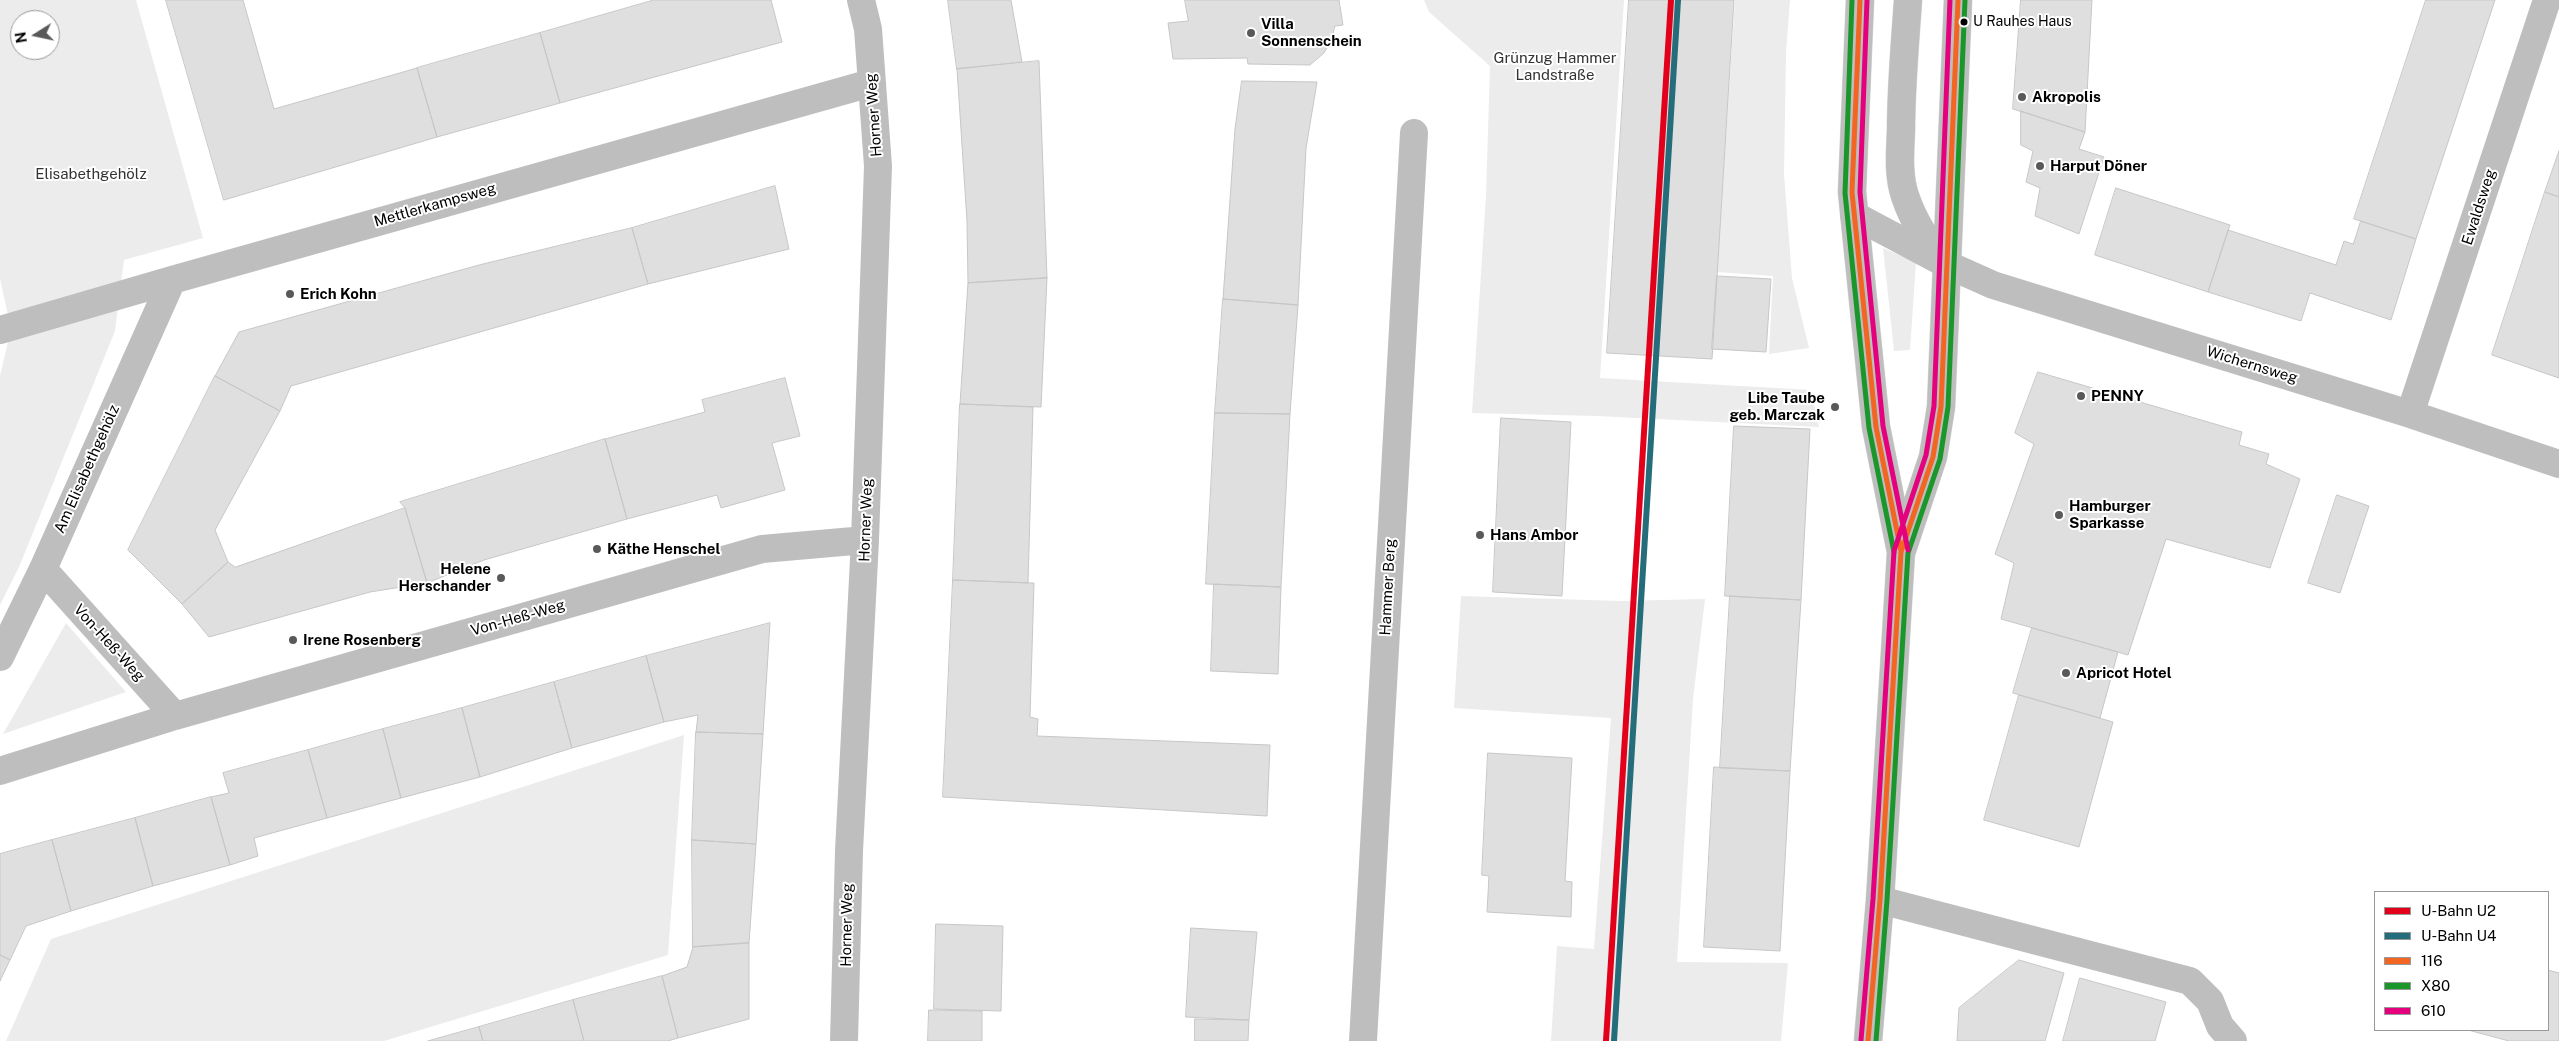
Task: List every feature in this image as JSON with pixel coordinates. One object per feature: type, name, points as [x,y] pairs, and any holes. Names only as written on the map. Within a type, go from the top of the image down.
[{"type":"street","name":"Horner Weg","points":[[844,1041],[849,851],[865,540],[878,166],[868,29],[861,0]]},
{"type":"street","points":[[1860,0],[1852,192],[1876,427],[1901,552],[1880,900],[1868,1041]]},
{"type":"street","points":[[1908,0],[1901,93],[1900,171],[1905,194],[1917,227],[1946,264]]},
{"type":"street","points":[[1901,552],[1933,457],[1941,408],[1958,0]]},
{"type":"street","name":"Ewaldsweg","points":[[2410,414],[2547,0]]},
{"type":"street","name":"Mettlerkampsweg","points":[[0,330],[872,83]]},
{"type":"street","name":"Hammer Berg","points":[[1363,1041],[1414,133]]},
{"type":"street","name":"Wichernsweg","points":[[1854,215],[1946,264],[1993,285],[2410,414],[2559,464]]},
{"type":"street","name":"Am Elisabethgehölz","points":[[0,657],[43,569],[172,280]]},
{"type":"street","name":"Von-Heß-Weg","points":[[0,771],[175,716],[762,549],[865,540]]},
{"type":"street","name":"Von-Heß-Weg","points":[[43,569],[175,716]]},
{"type":"street","points":[[1880,900],[2190,981],[2210,1001],[2220,1026],[2232,1041]]},
{"type":"green space","name":"Elisabethgehölz","points":[[0,0],[136,0],[203,238],[124,260],[115,331],[19,567],[0,605],[0,376],[11,329],[0,279]]},
{"type":"green space","name":"Grünzug Hammer Landstraße","points":[[1424,0],[1624,0],[1600,378],[1811,390],[1819,427],[1597,416],[1472,413],[1486,195],[1490,66],[1429,12]]},
{"type":"green space","points":[[1735,0],[1790,0],[1786,53],[1784,174],[1792,278],[1809,348],[1769,354],[1773,276],[1717,272]]},
{"type":"green space","points":[[1883,248],[1916,262],[1910,350],[1894,351]]},
{"type":"green space","points":[[1461,596],[1621,601],[1705,599],[1693,699],[1677,962],[1788,963],[1781,1041],[1551,1041],[1557,946],[1594,949],[1611,718],[1454,708]]},
{"type":"green space","points":[[66,623],[126,692],[3,734]]},
{"type":"green space","points":[[684,735],[668,955],[384,1041],[6,1041],[51,939]]},
{"type":"building","points":[[166,0],[243,0],[274,109],[417,68],[437,137],[224,200]]},
{"type":"building","points":[[654,0],[771,0],[782,42],[560,103],[540,33]]},
{"type":"building","points":[[948,0],[1011,0],[1022,62],[957,69]]},
{"type":"building","name":"Villa Sonnenschein","points":[[1185,0],[1339,0],[1343,25],[1335,26],[1331,41],[1324,53],[1310,65],[1248,64],[1247,58],[1173,59],[1168,23],[1188,21]]},
{"type":"building","points":[[1629,0],[1734,0],[1712,359],[1607,353]]},
{"type":"building","points":[[2021,0],[2092,0],[2085,132],[2013,109]]},
{"type":"building","points":[[2426,0],[2495,0],[2416,239],[2354,219]]},
{"type":"building","points":[[540,33],[560,103],[437,137],[417,68]]},
{"type":"building","points":[[1039,61],[1047,278],[968,283],[967,221],[957,69]]},
{"type":"building","points":[[1242,81],[1317,82],[1306,148],[1298,305],[1223,299],[1235,129]]},
{"type":"building","points":[[2021,111],[2085,132],[2079,149],[2104,157],[2079,234],[2035,216],[2040,188],[2026,182],[2033,151],[2021,145]]},
{"type":"building","points":[[2559,151],[2559,197],[2545,192]]},
{"type":"building","points":[[775,186],[789,249],[648,284],[632,228]]},
{"type":"building","points":[[2116,188],[2230,225],[2208,292],[2095,255]]},
{"type":"building","points":[[2545,192],[2559,197],[2559,378],[2492,355]]},
{"type":"building","points":[[2361,221],[2416,239],[2391,320],[2310,293],[2301,321],[2208,292],[2228,230],[2336,265],[2344,241],[2353,244]]},
{"type":"building","points":[[632,228],[648,284],[291,386],[280,411],[215,376],[239,332],[479,265]]},
{"type":"building","points":[[1717,276],[1771,279],[1766,352],[1712,349]]},
{"type":"building","points":[[1047,278],[1041,407],[960,404],[968,283]]},
{"type":"building","points":[[1223,299],[1298,305],[1290,414],[1215,413]]},
{"type":"building","points":[[2038,372],[2242,432],[2239,445],[2269,454],[2266,464],[2300,479],[2270,568],[2166,539],[2128,655],[2001,619],[2014,563],[1995,554],[2034,444],[2015,433]]},
{"type":"building","points":[[215,376],[280,411],[215,530],[228,562],[182,604],[128,550]]},
{"type":"building","points":[[785,378],[800,436],[772,443],[785,490],[721,508],[717,495],[627,519],[605,439],[705,412],[702,400]]},
{"type":"building","points":[[960,404],[1033,407],[1028,583],[953,580]]},
{"type":"building","points":[[1215,413],[1290,414],[1281,587],[1206,584]]},
{"type":"building","points":[[1501,418],[1571,422],[1562,596],[1493,592]]},
{"type":"building","points":[[1734,426],[1810,429],[1801,600],[1725,596]]},
{"type":"building","points":[[605,439],[627,519],[484,560],[427,583],[405,508],[400,502]]},
{"type":"building","points":[[2337,495],[2369,506],[2340,593],[2308,583]]},
{"type":"building","points":[[405,508],[427,583],[370,592],[209,637],[182,604],[228,562],[235,567]]},
{"type":"building","points":[[953,580],[1034,583],[1030,717],[1038,719],[1037,736],[1270,745],[1267,816],[943,797]]},
{"type":"building","points":[[1214,584],[1281,587],[1278,674],[1211,671]]},
{"type":"building","points":[[1730,596],[1801,600],[1790,771],[1720,768]]},
{"type":"building","points":[[770,623],[763,734],[696,732],[698,715],[664,722],[646,656]]},
{"type":"building","name":"Apricot Hotel","points":[[2032,628],[2118,652],[2100,718],[2013,693]]},
{"type":"building","points":[[646,656],[664,722],[572,748],[554,682]]},
{"type":"building","points":[[554,682],[572,748],[480,777],[462,708]]},
{"type":"building","points":[[2019,695],[2113,722],[2079,847],[1984,820]]},
{"type":"building","points":[[462,708],[480,777],[401,798],[383,729]]},
{"type":"building","points":[[383,729],[401,798],[327,818],[308,750]]},
{"type":"building","points":[[696,732],[763,734],[756,844],[692,840]]},
{"type":"building","points":[[308,750],[327,818],[254,838],[258,856],[230,865],[211,797],[229,793],[223,773]]},
{"type":"building","points":[[1488,753],[1572,758],[1565,881],[1572,882],[1571,917],[1487,912],[1489,876],[1482,875]]},
{"type":"building","points":[[1714,767],[1790,771],[1780,951],[1704,947]]},
{"type":"building","points":[[211,797],[230,865],[153,886],[135,818]]},
{"type":"building","points":[[135,818],[153,886],[71,911],[52,840]]},
{"type":"building","points":[[52,840],[71,911],[26,926],[10,960],[0,955],[0,854]]},
{"type":"building","points":[[692,840],[756,844],[749,943],[693,947]]},
{"type":"building","points":[[936,924],[1003,926],[1001,1011],[934,1009]]},
{"type":"building","points":[[1191,928],[1257,932],[1249,1020],[1186,1017]]},
{"type":"building","points":[[749,943],[749,1019],[678,1038],[662,976],[687,967],[693,947]]},
{"type":"building","points":[[0,955],[10,960],[0,981]]},
{"type":"building","points":[[2019,960],[2064,973],[2045,1041],[1957,1041],[1959,1008]]},
{"type":"building","points":[[2549,970],[2559,973],[2559,1041],[2509,1041],[2472,1031],[2549,1031]]},
{"type":"building","points":[[662,976],[678,1038],[668,1041],[584,1041],[573,1000]]},
{"type":"building","points":[[2080,978],[2166,1002],[2155,1041],[2063,1041]]},
{"type":"building","points":[[573,1000],[584,1041],[483,1041],[479,1027]]},
{"type":"building","points":[[929,1010],[982,1011],[982,1041],[928,1041]]},
{"type":"building","points":[[1195,1019],[1249,1020],[1248,1041],[1195,1041]]},
{"type":"building","points":[[479,1027],[483,1041],[428,1041]]},
{"type":"metro line","name":"U2","points":[[1606,1041],[1671,0]]},
{"type":"metro line","name":"U4","points":[[1614,1041],[1678,0]]},
{"type":"transit line","name":"X80","points":[[1852,0],[1845,193],[1869,428],[1894,552]]},
{"type":"transit line","name":"116","points":[[1860,0],[1852,192],[1876,427],[1901,551]]},
{"type":"transit line","name":"610","points":[[1867,0],[1860,192],[1883,426],[1908,550]]},
{"type":"transit line","name":"610","points":[[1861,1040],[1873,899],[1894,551],[1926,455],[1934,406],[1950,0]]},
{"type":"transit line","name":"116","points":[[1868,1041],[1880,900],[1901,552],[1933,457],[1941,407],[1958,0]]},
{"type":"transit line","name":"X80","points":[[1876,1041],[1887,900],[1908,553],[1940,459],[1948,407],[1965,0]]},
{"type":"place","name":"U Rauhes Haus","points":[[1964,22]]},
{"type":"place","name":"Villa Sonnenschein","points":[[1251,33]]},
{"type":"place","name":"Akropolis","points":[[2022,97]]},
{"type":"place","name":"Harput Döner","points":[[2040,166]]},
{"type":"place","name":"Erich Kohn","points":[[290,294]]},
{"type":"place","name":"PENNY","points":[[2081,396]]},
{"type":"place","name":"Libe Taube geb. Marczak","points":[[1835,407]]},
{"type":"place","name":"Hamburger Sparkasse","points":[[2059,515]]},
{"type":"place","name":"Hans Ambor","points":[[1480,535]]},
{"type":"place","name":"Käthe Henschel","points":[[597,549]]},
{"type":"place","name":"Helene Herschander","points":[[501,578]]},
{"type":"place","name":"Irene Rosenberg","points":[[293,640]]},
{"type":"place","name":"Apricot Hotel","points":[[2066,673]]}]
